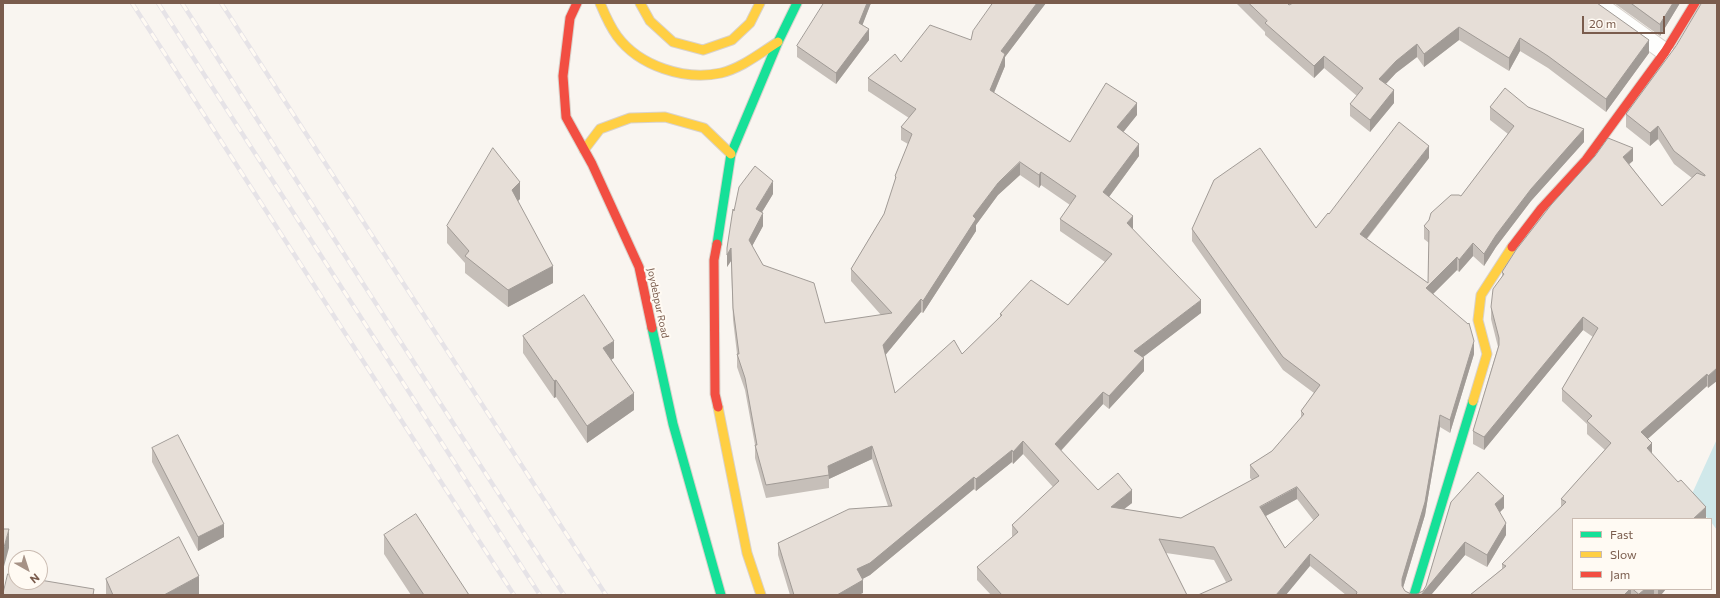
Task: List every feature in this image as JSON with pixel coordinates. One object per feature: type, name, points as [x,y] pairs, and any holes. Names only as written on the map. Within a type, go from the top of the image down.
[{"type":"main road","name":"Joydebpur Road","points":[[577,3],[570,18],[563,76],[566,117],[584,150],[639,268],[673,424],[721,595]]},
{"type":"main road","points":[[600,3],[603,13],[614,34],[638,57],[665,70],[697,76],[722,73],[778,42]]},
{"type":"main road","points":[[640,3],[650,21],[673,42],[704,50],[732,40],[750,23],[760,3]]},
{"type":"main road","points":[[761,595],[747,554],[715,394],[714,260],[731,154],[778,42],[797,3]]},
{"type":"main road","points":[[1414,595],[1487,354],[1478,320],[1481,295],[1506,255],[1541,209],[1586,160],[1665,52],[1694,3]]},
{"type":"main road","points":[[584,150],[600,129],[630,118],[665,118],[704,128],[731,154]]},
{"type":"lane","points":[[1597,3],[1665,52]]},
{"type":"water","points":[[1717,439],[1717,530],[1712,523],[1712,518],[1707,518],[1691,496]]},
{"type":"building","points":[[824,3],[867,3],[859,23],[869,29],[836,73],[797,46]]},
{"type":"building","points":[[993,3],[1037,3],[1001,51],[1005,54],[990,90],[1070,142],[1106,83],[1137,103],[1117,127],[1139,144],[1103,192],[1133,216],[1127,223],[1201,300],[1134,351],[1144,358],[1109,396],[1103,392],[1055,444],[1098,490],[1118,473],[1132,490],[1111,507],[1181,518],[1259,476],[1250,465],[1272,451],[1304,414],[1301,411],[1320,385],[1283,357],[1192,229],[1214,180],[1260,148],[1316,228],[1328,213],[1329,214],[1399,122],[1429,146],[1360,234],[1428,283],[1429,231],[1424,226],[1429,220],[1431,213],[1451,195],[1461,196],[1514,126],[1490,107],[1505,88],[1528,107],[1584,129],[1531,189],[1496,235],[1484,254],[1473,243],[1459,260],[1457,257],[1426,288],[1468,324],[1469,323],[1474,341],[1450,420],[1440,415],[1425,502],[1402,579],[1402,586],[1405,591],[1411,594],[1417,594],[1423,591],[1426,586],[1451,502],[1478,472],[1504,496],[1495,504],[1506,523],[1487,555],[1465,542],[1421,595],[1356,595],[1357,592],[1310,554],[1276,595],[1198,595],[1232,580],[1214,547],[1159,539],[1187,595],[1002,595],[977,567],[1018,532],[1012,525],[1059,481],[1023,441],[1013,452],[1012,450],[976,479],[974,477],[870,563],[857,569],[863,580],[837,595],[794,595],[778,543],[849,509],[892,506],[872,446],[828,466],[829,475],[766,485],[755,445],[757,445],[745,378],[737,354],[739,354],[733,308],[731,248],[727,255],[733,209],[734,211],[739,187],[755,166],[773,181],[756,209],[763,213],[749,240],[763,265],[814,283],[825,323],[892,313],[851,269],[884,214],[896,177],[895,176],[912,134],[901,127],[916,109],[868,78],[895,54],[901,62],[930,25],[971,40],[973,31]],"holes":[[[1020,162],[1039,175],[1041,172],[1076,196],[1060,219],[1112,254],[1068,305],[1031,280],[1000,314],[1002,315],[962,354],[954,340],[895,393],[883,345],[921,299],[923,301],[976,219],[973,216],[998,183]],[[1297,487],[1319,515],[1285,548],[1260,507]]]},
{"type":"building","points":[[1249,3],[1287,3],[1289,5],[1293,3],[1597,3],[1649,40],[1606,99],[1548,56],[1520,38],[1509,58],[1459,27],[1424,54],[1417,44],[1396,61],[1379,79],[1394,90],[1370,120],[1350,104],[1363,88],[1324,56],[1314,66],[1265,23],[1267,21]]},
{"type":"building","points":[[1631,3],[1673,3],[1660,24]]},
{"type":"building","points":[[1702,3],[1717,3],[1717,368],[1708,376],[1707,374],[1641,432],[1652,443],[1647,448],[1678,482],[1681,480],[1706,507],[1694,518],[1572,518],[1572,590],[1629,590],[1624,595],[1470,595],[1506,566],[1502,564],[1566,502],[1561,499],[1611,443],[1587,421],[1592,416],[1562,389],[1598,328],[1583,317],[1484,437],[1473,431],[1499,345],[1499,338],[1491,307],[1493,289],[1504,274],[1502,272],[1516,250],[1551,205],[1595,156],[1608,138],[1633,148],[1623,157],[1662,206],[1697,173],[1705,176],[1674,151],[1658,126],[1650,133],[1626,114],[1676,46]]},
{"type":"building","points":[[493,148],[520,182],[512,190],[553,266],[508,290],[465,256],[469,251],[447,226]]},
{"type":"building","points":[[584,295],[614,341],[603,348],[634,393],[587,426],[556,380],[554,381],[523,336]]},
{"type":"building","points":[[178,435],[224,524],[198,537],[152,448]]},
{"type":"building","points":[[416,514],[469,595],[424,595],[384,535]]},
{"type":"building","points":[[3,529],[9,529],[3,551]]},
{"type":"building","points":[[179,537],[199,576],[164,595],[113,595],[106,579]]},
{"type":"building","points":[[8,574],[8,590],[48,590],[48,581],[94,589],[93,595],[3,595]]},
{"type":"building","points":[[1634,590],[1644,590],[1639,594]]},
{"type":"railway","points":[[132,3],[514,595]]},
{"type":"railway","points":[[158,3],[540,595]]},
{"type":"railway","points":[[182,3],[564,595]]},
{"type":"railway","points":[[221,3],[606,595]]},
{"type":"traffic: fast","points":[[717,244],[731,154],[778,42],[797,3]]},
{"type":"traffic: fast","points":[[652,328],[673,424],[721,595]]},
{"type":"traffic: fast","points":[[1414,595],[1473,401]]},
{"type":"traffic: slow","points":[[600,3],[612,28],[626,47],[637,56],[650,63],[678,73],[707,75],[729,71],[751,60],[778,42]]},
{"type":"traffic: slow","points":[[640,3],[650,21],[673,42],[703,50],[732,40],[750,23],[760,3]]},
{"type":"traffic: slow","points":[[584,150],[600,129],[630,118],[665,117],[704,128],[731,154]]},
{"type":"traffic: slow","points":[[1473,401],[1487,354],[1478,320],[1481,295],[1512,247]]},
{"type":"traffic: slow","points":[[718,407],[747,553],[761,595]]},
{"type":"traffic: jam","points":[[577,3],[570,18],[563,76],[566,117],[592,164],[639,267],[652,328]]},
{"type":"traffic: jam","points":[[1512,247],[1541,209],[1586,160],[1665,52],[1695,3]]},
{"type":"traffic: jam","points":[[717,244],[714,260],[715,394],[718,407]]}]
